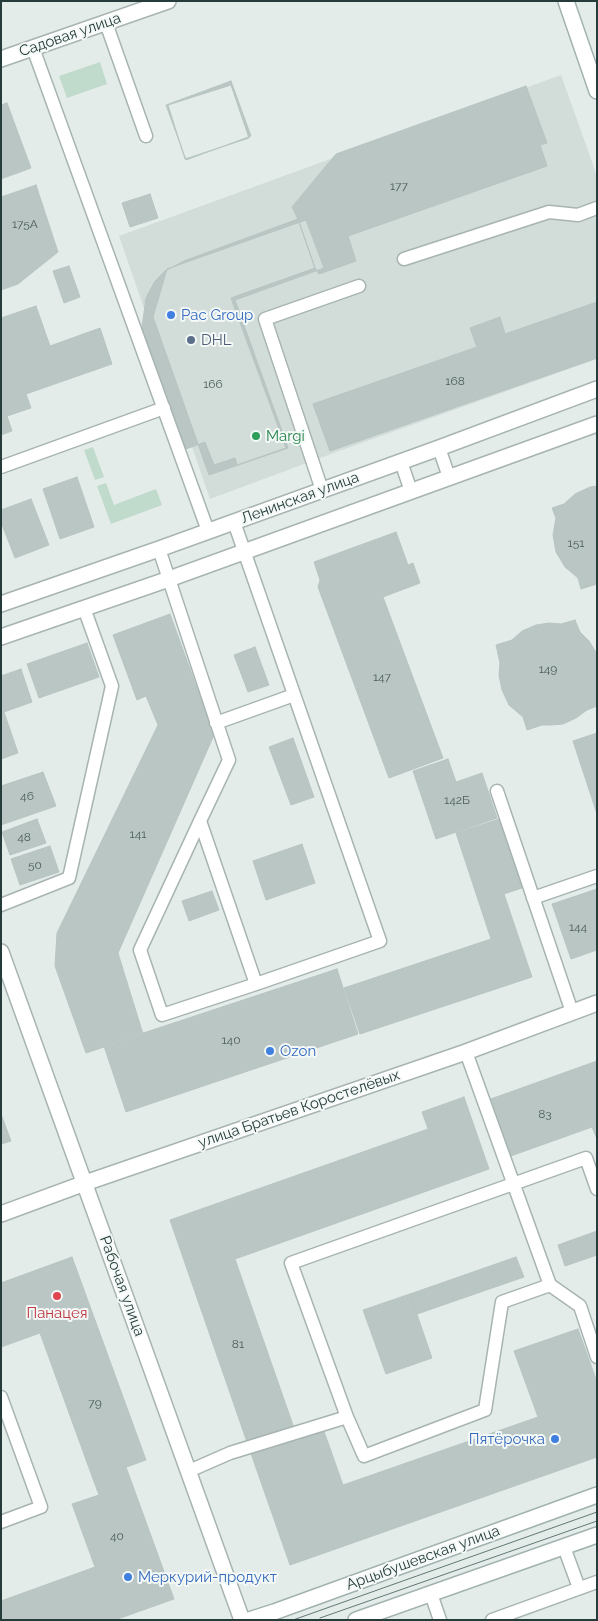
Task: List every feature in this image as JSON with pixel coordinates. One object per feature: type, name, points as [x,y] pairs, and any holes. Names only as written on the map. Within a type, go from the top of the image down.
[{"type":"street","name":"Садовая улица","points":[[1,59],[168,1]]},
{"type":"street","points":[[566,1],[597,91]]},
{"type":"street","name":"Ленинская улица","points":[[1,604],[401,462],[597,389]]},
{"type":"street","name":"Ленинская улица","points":[[1,637],[169,579],[597,424]]},
{"type":"street","name":"Рабочая улица","points":[[1,952],[242,1620]]},
{"type":"street","name":"улица Братьев Коростелёвых","points":[[1,1214],[85,1183],[466,1052],[597,1003]]},
{"type":"street","name":"Арцыбушевская улица","points":[[249,1620],[597,1495]]},
{"type":"street","points":[[356,1620],[597,1535]]},
{"type":"lane","points":[[106,23],[146,136]]},
{"type":"lane","points":[[33,48],[208,530]]},
{"type":"lane","points":[[404,259],[549,212],[578,215],[597,208]]},
{"type":"lane","points":[[322,490],[265,319],[359,286]]},
{"type":"lane","points":[[1,467],[164,408]]},
{"type":"lane","points":[[438,448],[449,477]]},
{"type":"lane","points":[[401,462],[411,491]]},
{"type":"lane","points":[[159,549],[229,760],[140,950],[162,1015],[380,941],[234,522]]},
{"type":"lane","points":[[1,905],[69,878],[112,686],[84,608]]},
{"type":"lane","points":[[216,723],[294,695]]},
{"type":"lane","points":[[497,791],[572,1012]]},
{"type":"lane","points":[[200,821],[256,984]]},
{"type":"lane","points":[[533,898],[597,876]]},
{"type":"lane","points":[[466,1052],[550,1285],[580,1306],[597,1357]]},
{"type":"lane","points":[[550,1285],[502,1302],[484,1410],[364,1456],[347,1417],[291,1263],[586,1158],[597,1189]]},
{"type":"lane","points":[[1,1397],[41,1507],[1,1522]]},
{"type":"lane","points":[[188,1471],[230,1453],[347,1417]]},
{"type":"lane","points":[[564,1547],[579,1588]]},
{"type":"lane","points":[[492,1620],[597,1582]]},
{"type":"lane","points":[[431,1594],[440,1620]]},
{"type":"shaded area","points":[[561,75],[597,176],[597,359],[210,499],[119,236]]},
{"type":"green space","points":[[100,62],[107,84],[67,98],[59,76]]},
{"type":"green space","points":[[93,447],[104,477],[95,480],[84,450]]},
{"type":"green space","points":[[106,483],[114,505],[156,489],[162,505],[111,524],[97,486]]},
{"type":"building","points":[[231,81],[251,136],[186,160],[166,105]]},
{"type":"building","points":[[231,85],[249,138],[185,159],[168,105]]},
{"type":"building","points":[[526,86],[547,143],[540,145],[547,166],[348,236],[356,261],[319,274],[292,207],[336,154]]},
{"type":"building","points":[[7,103],[31,168],[1,179],[1,105]]},
{"type":"building","points":[[36,185],[58,252],[18,284],[1,290],[1,197]]},
{"type":"building","points":[[150,194],[158,218],[130,227],[122,203]]},
{"type":"building","points":[[298,219],[315,268],[231,298],[286,448],[237,465],[235,458],[214,465],[205,442],[186,449],[142,327],[146,298],[155,281],[165,271],[184,261]]},
{"type":"building","points":[[306,220],[324,268],[235,300],[288,448],[209,475],[153,317],[167,269]]},
{"type":"building","points":[[69,266],[80,297],[64,303],[53,271]]},
{"type":"building","points":[[597,302],[597,358],[330,451],[313,404],[477,347],[470,328],[500,317],[505,334]]},
{"type":"building","points":[[36,306],[50,346],[100,328],[112,364],[26,394],[31,408],[7,416],[12,431],[1,435],[1,318]]},
{"type":"building","points":[[77,477],[94,527],[60,539],[43,489]]},
{"type":"building","points":[[597,486],[597,584],[581,589],[578,578],[565,567],[556,552],[553,535],[556,518],[552,508],[564,504],[575,494]]},
{"type":"building","points":[[31,499],[49,545],[15,558],[1,522],[1,510]]},
{"type":"building","points":[[396,532],[408,565],[413,563],[420,583],[383,597],[443,758],[389,778],[318,587],[320,580],[314,562]]},
{"type":"building","points":[[170,614],[214,735],[118,953],[143,1034],[86,1053],[55,966],[57,933],[158,725],[146,696],[137,700],[113,635]]},
{"type":"building","points":[[575,620],[580,632],[589,641],[597,654],[597,706],[563,724],[542,725],[527,730],[523,717],[509,705],[502,690],[499,675],[500,663],[496,645],[512,640],[522,631],[536,625],[561,624]]},
{"type":"building","points":[[87,643],[99,677],[39,698],[27,664]]},
{"type":"building","points":[[255,647],[269,685],[248,692],[234,655]]},
{"type":"building","points":[[21,669],[32,702],[4,712],[18,753],[1,759],[1,676]]},
{"type":"building","points":[[597,733],[597,814],[573,741]]},
{"type":"building","points":[[293,738],[314,797],[291,805],[269,747]]},
{"type":"building","points":[[448,759],[456,782],[482,773],[497,818],[436,839],[413,771]]},
{"type":"building","points":[[43,772],[56,806],[1,825],[1,786]]},
{"type":"building","points":[[37,819],[46,843],[10,855],[2,832]]},
{"type":"building","points":[[499,819],[522,888],[504,894],[532,977],[360,1034],[344,988],[491,939],[456,833]]},
{"type":"building","points":[[302,844],[315,883],[266,900],[253,861]]},
{"type":"building","points":[[50,846],[59,872],[20,885],[11,859]]},
{"type":"building","points":[[597,889],[597,950],[571,959],[552,904]]},
{"type":"building","points":[[212,891],[219,910],[189,921],[182,901]]},
{"type":"building","points":[[337,969],[358,1034],[126,1112],[104,1046]]},
{"type":"building","points":[[597,1061],[597,1139],[592,1127],[508,1157],[488,1100]]},
{"type":"building","points":[[464,1097],[489,1169],[235,1259],[294,1428],[248,1445],[170,1220],[428,1129],[422,1112]]},
{"type":"building","points":[[1,1114],[11,1141],[1,1144]]},
{"type":"building","points":[[597,1231],[597,1255],[565,1266],[558,1245]]},
{"type":"building","points":[[72,1257],[146,1460],[93,1479],[40,1333],[1,1347],[1,1283]]},
{"type":"building","points":[[516,1257],[524,1277],[417,1314],[410,1294]]},
{"type":"building","points":[[410,1294],[432,1358],[386,1374],[363,1310]]},
{"type":"building","points":[[578,1329],[597,1382],[597,1457],[290,1565],[248,1445],[320,1420],[343,1485],[538,1417],[514,1351]]},
{"type":"building","points":[[126,1467],[174,1599],[115,1620],[1,1620],[1,1601],[95,1567],[72,1504],[99,1495],[93,1479]]},
{"type":"tram line","points":[[293,1620],[597,1512]]},
{"type":"tram line","points":[[320,1618],[597,1521]]},
{"type":"place","name":"Pac Group","points":[[171,315]]},
{"type":"place","name":"DHL","points":[[191,340]]},
{"type":"place","name":"Margi","points":[[256,436]]},
{"type":"place","name":"Ozon","points":[[270,1051]]},
{"type":"place","name":"Панацея","points":[[57,1296]]},
{"type":"place","name":"Пятёрочка","points":[[555,1439]]},
{"type":"place","name":"Меркурий-продукт","points":[[128,1577]]}]
